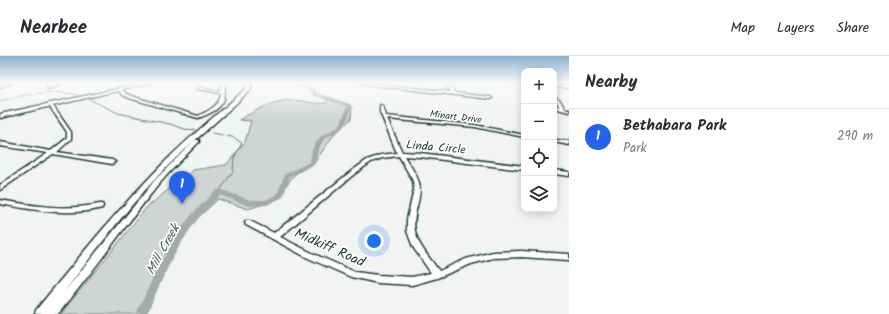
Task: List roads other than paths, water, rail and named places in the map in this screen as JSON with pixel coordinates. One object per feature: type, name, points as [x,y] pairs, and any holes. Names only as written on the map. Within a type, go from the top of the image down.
[{"type":"main road","points":[[0,116],[91,95]]},
{"type":"main road","points":[[40,314],[127,206],[156,174],[242,95]]},
{"type":"main road","points":[[51,314],[140,202],[183,154],[205,130],[247,95]]},
{"type":"street","points":[[125,95],[198,117],[220,102],[222,95]]},
{"type":"street","points":[[468,95],[490,98]]},
{"type":"street","points":[[557,100],[562,109]]},
{"type":"street","points":[[0,188],[53,152],[69,138],[69,132],[50,104]]},
{"type":"street","points":[[381,106],[401,154],[416,181],[417,189],[410,219],[411,232],[416,245],[437,275]]},
{"type":"street","points":[[557,108],[569,111]]},
{"type":"street","name":"Minart Drive","points":[[385,117],[475,126],[521,135]]},
{"type":"street","points":[[557,141],[569,143]]},
{"type":"street","points":[[0,144],[112,162]]},
{"type":"street","name":"Linda Circle","points":[[276,236],[346,178],[369,162],[381,157],[401,154],[437,156],[521,168]]},
{"type":"street","points":[[557,172],[569,174]]},
{"type":"street","points":[[0,202],[53,210],[86,210],[100,206]]},
{"type":"street","name":"Midkiff Road","points":[[248,223],[276,236],[311,256],[354,274],[394,281],[412,280],[437,275],[469,261],[493,256],[521,254],[569,257]]},
{"type":"waterway","points":[[0,101],[25,95]]},
{"type":"waterway","points":[[77,95],[82,96]]},
{"type":"waterway","name":"Mill Creek","points":[[142,314],[158,277],[178,241],[193,219],[219,192],[249,203],[267,202],[280,195],[287,175],[313,163],[315,150],[318,144],[323,137],[337,130],[343,124],[350,107],[317,95]]},
{"type":"waterway","points":[[87,98],[118,113],[170,124],[184,129],[196,130]]},
{"type":"waterway","points":[[212,133],[232,137],[242,143],[234,158],[233,171],[219,192]]},
{"type":"place","name":"Bethabara Park","points":[[182,204]]}]
